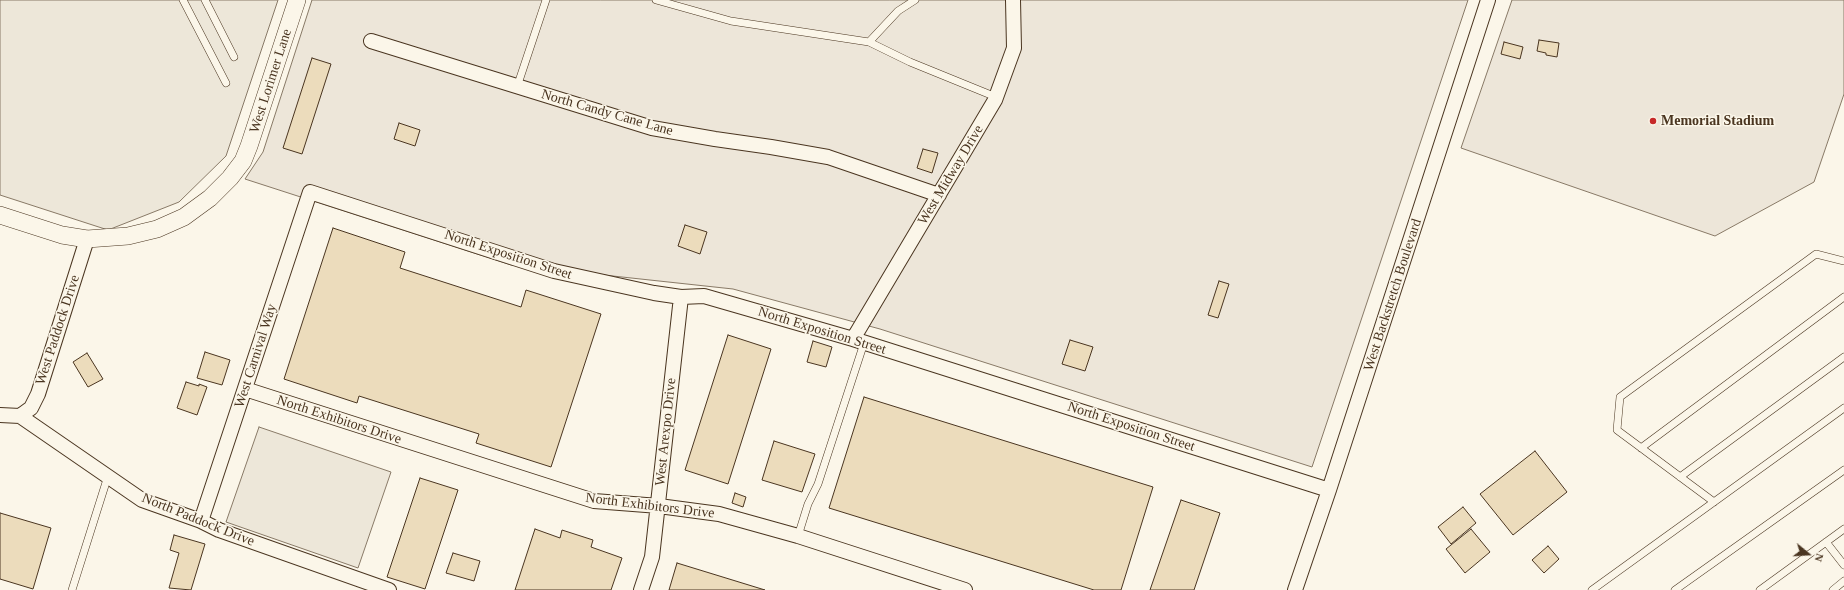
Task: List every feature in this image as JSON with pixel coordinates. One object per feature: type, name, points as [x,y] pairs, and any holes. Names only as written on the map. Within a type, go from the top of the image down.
[{"type":"street","name":"West Lorimer Lane","points":[[0,215],[62,235],[87,239],[128,236],[157,229],[184,217],[210,198],[230,178],[243,161],[297,0]]},
{"type":"street","name":"West Midway Drive","points":[[859,341],[939,195],[996,97],[1014,48],[1012,0]]},
{"type":"street","name":"West Backstretch Boulevard","points":[[1295,590],[1329,490],[1488,0]]},
{"type":"street","name":"North Candy Cane Lane","points":[[371,41],[652,128],[715,139],[772,146],[828,157],[939,195]]},
{"type":"street","name":"North Exposition Street","points":[[310,192],[554,272],[654,293],[681,297],[704,296],[859,341],[1329,490]]},
{"type":"street","name":"West Carnival Way","points":[[201,521],[310,192]]},
{"type":"street","name":"West Paddock Drive","points":[[20,416],[31,408],[38,394],[87,239]]},
{"type":"street","name":"West Arexpo Drive","points":[[641,590],[652,557],[681,297]]},
{"type":"street","name":"North Exhibitors Drive","points":[[245,389],[594,501],[658,506],[719,514],[798,536],[965,590]]},
{"type":"street","points":[[0,415],[20,416]]},
{"type":"street","name":"North Paddock Drive","points":[[20,416],[142,500],[201,521],[219,530],[390,590]]},
{"type":"lane","points":[[183,0],[226,84]]},
{"type":"lane","points":[[205,0],[234,57]]},
{"type":"lane","points":[[517,87],[546,0]]},
{"type":"lane","points":[[656,0],[731,21],[869,42],[910,62],[996,97]]},
{"type":"lane","points":[[869,42],[898,11],[915,0]]},
{"type":"lane","points":[[1714,502],[1617,430],[1620,397],[1816,254],[1844,261]]},
{"type":"lane","points":[[1641,448],[1844,297]]},
{"type":"lane","points":[[798,536],[808,504],[818,484],[859,341]]},
{"type":"lane","points":[[1680,477],[1844,357]]},
{"type":"lane","points":[[1592,590],[1844,408]]},
{"type":"lane","points":[[1675,590],[1844,470]]},
{"type":"lane","points":[[72,590],[108,476]]},
{"type":"lane","points":[[1760,590],[1844,528]]},
{"type":"lane","points":[[1826,542],[1844,565]]},
{"type":"lane","points":[[1833,590],[1844,582]]},
{"type":"shaded area","points":[[0,0],[278,0],[226,156],[179,202],[108,230],[0,195]]},
{"type":"shaded area","points":[[312,0],[1468,0],[1312,467],[880,329],[733,289],[511,265],[245,179],[263,152]]},
{"type":"shaded area","name":"Memorial Stadium","points":[[1512,0],[1844,0],[1844,94],[1814,182],[1715,236],[1461,148]]},
{"type":"shaded area","points":[[259,427],[391,472],[358,568],[226,522]]},
{"type":"building","points":[[1539,40],[1559,43],[1557,57],[1546,55],[1546,53],[1537,51]]},
{"type":"building","points":[[1504,42],[1523,47],[1520,59],[1501,54]]},
{"type":"building","points":[[312,58],[331,64],[302,154],[283,148]]},
{"type":"building","points":[[399,123],[420,130],[415,146],[394,139]]},
{"type":"building","points":[[923,149],[938,153],[932,173],[917,168]]},
{"type":"building","points":[[685,225],[707,232],[700,254],[678,246]]},
{"type":"building","points":[[333,228],[405,252],[400,268],[521,307],[526,290],[601,314],[551,467],[476,443],[479,434],[359,396],[357,403],[284,379]]},
{"type":"building","points":[[1219,281],[1229,284],[1218,318],[1208,315]]},
{"type":"building","points":[[728,335],[771,349],[728,484],[685,470]]},
{"type":"building","points":[[1070,340],[1093,347],[1085,371],[1062,364]]},
{"type":"building","points":[[813,341],[832,347],[826,367],[807,362]]},
{"type":"building","points":[[205,352],[230,360],[222,385],[197,378]]},
{"type":"building","points":[[87,353],[103,379],[88,387],[73,362]]},
{"type":"building","points":[[186,382],[207,387],[197,415],[177,408]]},
{"type":"building","points":[[864,397],[1153,487],[1121,590],[1094,590],[829,508]]},
{"type":"building","points":[[774,441],[815,454],[802,492],[762,480]]},
{"type":"building","points":[[1535,451],[1567,492],[1513,535],[1480,494]]},
{"type":"building","points":[[420,478],[458,490],[425,589],[387,577]]},
{"type":"building","points":[[735,493],[746,497],[743,507],[732,503]]},
{"type":"building","points":[[1181,500],[1220,513],[1194,590],[1150,590]]},
{"type":"building","points":[[1463,507],[1476,523],[1451,544],[1438,527]]},
{"type":"building","points":[[0,513],[51,528],[33,589],[0,579]]},
{"type":"building","points":[[535,529],[560,538],[562,530],[593,540],[591,547],[622,558],[611,590],[515,590]]},
{"type":"building","points":[[1471,529],[1490,552],[1465,573],[1446,549]]},
{"type":"building","points":[[174,535],[205,544],[191,590],[169,588],[179,553],[170,550]]},
{"type":"building","points":[[1548,546],[1559,559],[1544,573],[1532,560]]},
{"type":"building","points":[[453,553],[480,561],[474,581],[446,573]]},
{"type":"building","points":[[677,563],[765,590],[669,590]]},
{"type":"place","name":"Memorial Stadium","points":[[1653,121]]}]
